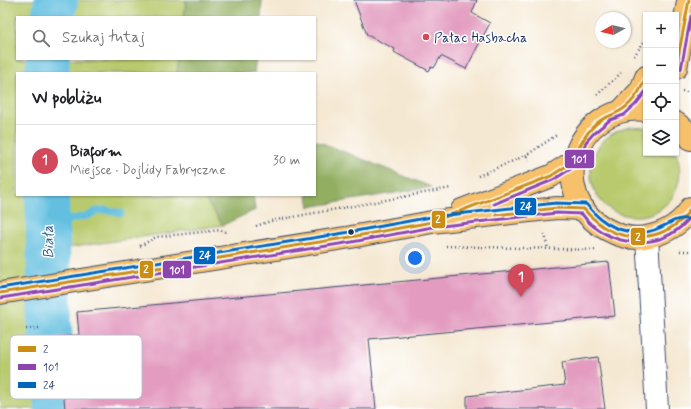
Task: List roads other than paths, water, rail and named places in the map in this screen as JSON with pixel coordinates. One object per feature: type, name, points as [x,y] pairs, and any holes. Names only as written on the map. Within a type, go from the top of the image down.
[{"type":"highway","points":[[679,48],[685,7]]},
{"type":"highway","points":[[621,111],[641,90],[643,84]]},
{"type":"highway","points":[[643,110],[621,111],[604,118],[590,130],[582,140],[574,161],[574,185],[578,198],[590,217],[600,226],[616,234],[633,238],[648,244],[659,234],[683,224],[691,208]]},
{"type":"highway","points":[[679,125],[684,129],[691,139]]},
{"type":"highway","points":[[432,222],[552,176],[574,161]]},
{"type":"highway","points":[[10,292],[351,237],[432,222],[557,208],[584,209]]},
{"type":"lane","points":[[648,244],[657,409]]},
{"type":"waterway","name":"Biała","points":[[53,16],[56,0]]},
{"type":"waterway","name":"Biała","points":[[47,72],[48,60]]},
{"type":"waterway","name":"Biała","points":[[47,196],[51,335]]},
{"type":"waterway","points":[[48,225],[90,215],[96,211],[106,210],[121,213]]},
{"type":"waterway","name":"Biała","points":[[55,399],[56,409]]},
{"type":"place","name":"Pałac Hasbacha","points":[[426,37]]},
{"type":"place","name":"Biaform","points":[[521,297]]}]
